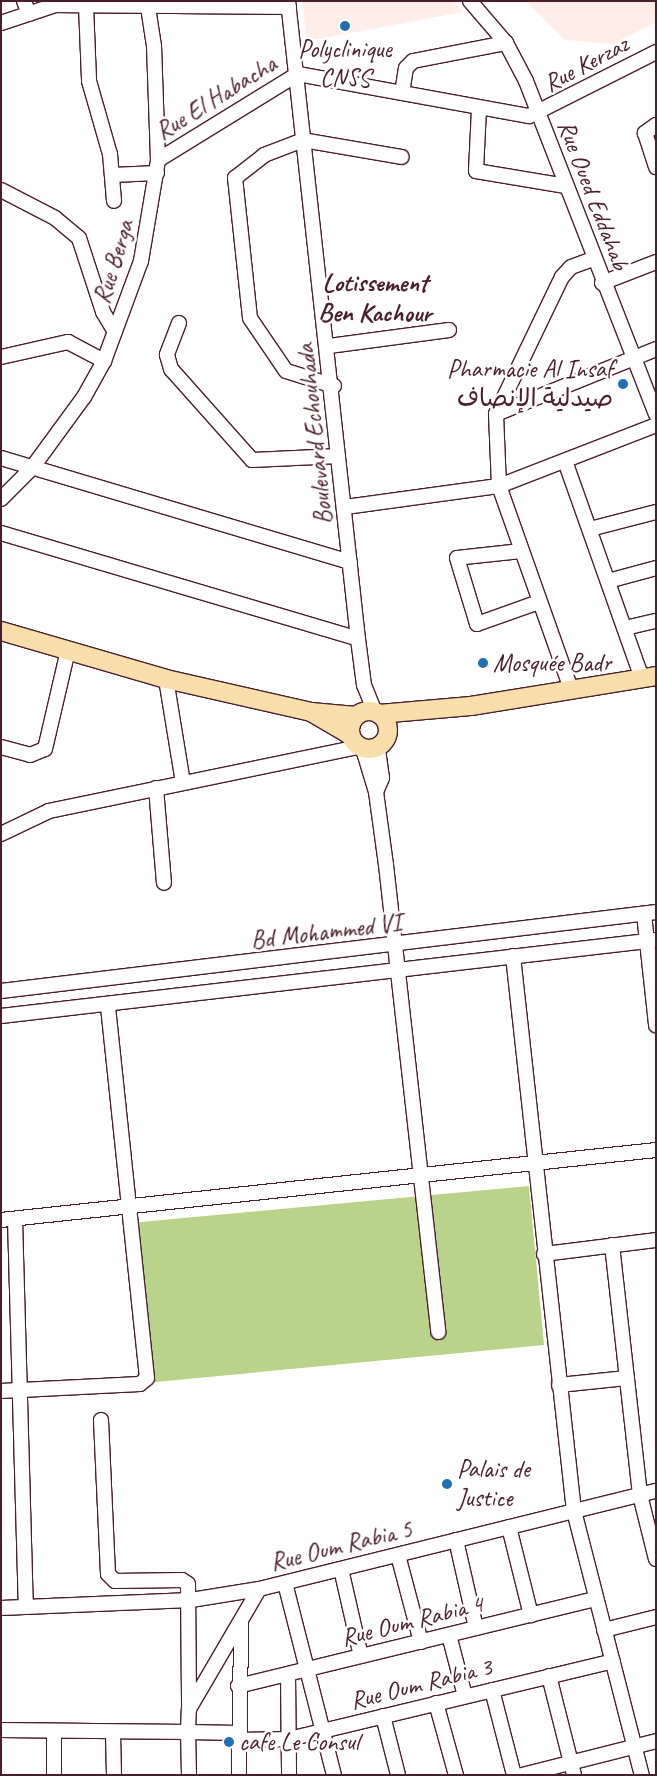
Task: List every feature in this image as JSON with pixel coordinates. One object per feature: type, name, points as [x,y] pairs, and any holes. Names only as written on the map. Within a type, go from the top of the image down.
[{"type":"main road","points":[[1,630],[166,680],[311,712],[367,714],[431,710],[649,677]]},
{"type":"main road","points":[[360,743],[388,734],[431,710]]},
{"type":"main road","points":[[311,712],[360,743]]},
{"type":"main road","points":[[367,714],[388,734]]},
{"type":"main road","points":[[360,743],[367,714]]},
{"type":"street","name":"Rue Oued Eddahab","points":[[470,1],[506,43],[538,115],[602,283],[656,415]]},
{"type":"street","points":[[1,23],[27,8],[54,3],[86,5],[288,4]]},
{"type":"street","name":"Rue Berga","points":[[1,499],[32,468],[104,361],[141,261],[157,167],[159,115],[147,4]]},
{"type":"street","name":"Boulevard Echouhada","points":[[288,4],[298,74],[303,140],[334,386],[338,456],[367,714]]},
{"type":"street","points":[[86,5],[89,81],[113,175],[114,201]]},
{"type":"street","points":[[402,93],[406,68],[412,61],[506,43]]},
{"type":"street","name":"Rue Kerzaz","points":[[538,115],[656,52]]},
{"type":"street","points":[[298,74],[479,109],[538,115]]},
{"type":"street","name":"Rue El Habacha","points":[[157,167],[298,74]]},
{"type":"street","points":[[479,109],[476,171],[566,186]]},
{"type":"street","points":[[656,125],[645,133],[656,167]]},
{"type":"street","points":[[334,386],[298,378],[286,371],[246,307],[236,178],[264,155],[303,140],[402,157]]},
{"type":"street","points":[[113,175],[157,167]]},
{"type":"street","points":[[1,190],[55,218],[79,238],[103,312],[116,332]]},
{"type":"street","points":[[571,689],[499,486],[496,414],[562,277],[571,267],[593,259]]},
{"type":"street","points":[[602,283],[656,262]]},
{"type":"street","points":[[179,323],[167,354],[171,370],[252,460],[338,456]]},
{"type":"street","points":[[329,346],[449,330]]},
{"type":"street","points":[[1,356],[68,342],[104,361]]},
{"type":"street","points":[[496,414],[656,349]]},
{"type":"street","points":[[345,507],[499,486],[656,425]]},
{"type":"street","points":[[1,458],[350,562]]},
{"type":"street","points":[[565,461],[625,628],[649,677]]},
{"type":"street","points":[[590,529],[656,512]]},
{"type":"street","points":[[1,533],[358,639]]},
{"type":"street","points":[[521,551],[457,558],[477,624],[539,602]]},
{"type":"street","points":[[608,581],[656,568]]},
{"type":"street","points":[[625,628],[656,621]]},
{"type":"street","points":[[1,747],[30,755],[44,749],[68,650]]},
{"type":"street","points":[[166,680],[183,783]]},
{"type":"street","points":[[1,834],[49,811],[311,757],[360,743],[376,792],[422,1174],[438,1332]]},
{"type":"street","points":[[156,788],[164,883]]},
{"type":"street","points":[[650,913],[656,1025]]},
{"type":"street","name":"Bd Mohammed VI","points":[[1,991],[395,947],[650,913]]},
{"type":"street","name":"Bd Mohammed VI","points":[[1,1016],[652,941]]},
{"type":"street","points":[[513,956],[533,1162],[574,1511],[642,1775]]},
{"type":"street","points":[[1,1390],[140,1384],[147,1378],[108,1004]]},
{"type":"street","points":[[26,1608],[23,1390],[8,1219],[656,1150]]},
{"type":"street","points":[[544,1254],[656,1240]]},
{"type":"street","points":[[612,1245],[640,1495],[656,1559]]},
{"type":"street","points":[[559,1385],[627,1378]]},
{"type":"street","points":[[101,1420],[110,1580],[182,1580],[190,1589],[189,1709]]},
{"type":"street","name":"Rue Oum Rabia 5","points":[[189,1775],[189,1709],[259,1589],[656,1491]]},
{"type":"street","points":[[509,1527],[531,1615]]},
{"type":"street","points":[[456,1540],[476,1628]]},
{"type":"street","points":[[398,1555],[421,1642]]},
{"type":"street","points":[[341,1569],[362,1656]]},
{"type":"street","points":[[285,1583],[334,1775]]},
{"type":"street","points":[[1,1608],[191,1600],[259,1589]]},
{"type":"street","name":"Rue Oum Rabia 4","points":[[238,1686],[596,1599]]},
{"type":"street","points":[[604,1630],[656,1617]]},
{"type":"street","points":[[239,1775],[238,1686],[242,1620]]},
{"type":"street","points":[[449,1635],[465,1696]]},
{"type":"street","name":"Rue Oum Rabia 3","points":[[188,1732],[238,1737],[289,1739],[613,1661]]},
{"type":"street","points":[[288,1674],[289,1775]]},
{"type":"street","points":[[549,1676],[573,1769]]},
{"type":"street","points":[[492,1690],[514,1775]]},
{"type":"street","points":[[436,1703],[456,1775]]},
{"type":"street","points":[[383,1716],[398,1775]]},
{"type":"street","points":[[1,1730],[113,1734],[188,1732]]},
{"type":"street","points":[[54,1731],[54,1775]]},
{"type":"street","points":[[113,1734],[114,1775]]},
{"type":"street","points":[[522,1775],[573,1769],[635,1746],[656,1741]]},
{"type":"shaded area","name":"Polyclinique CNSS","points":[[302,1],[453,1],[463,12],[307,41]]},
{"type":"shaded area","points":[[526,1],[656,1],[656,22],[613,44],[565,40]]},
{"type":"green space","points":[[529,1186],[544,1345],[145,1383],[130,1223]]},
{"type":"place","name":"Polyclinique CNSS","points":[[345,26]]},
{"type":"place","name":"Pharmacie Al Insaf صيدلية الإنصاف","points":[[623,384]]},
{"type":"place","name":"Mosquée Badr","points":[[483,663]]},
{"type":"place","name":"Palais de Justice","points":[[447,1484]]},
{"type":"place","name":"cafe Le Consul","points":[[229,1742]]},
{"type":"district","name":"Lotissement Ben Kachour","points":[[375,298]]}]
